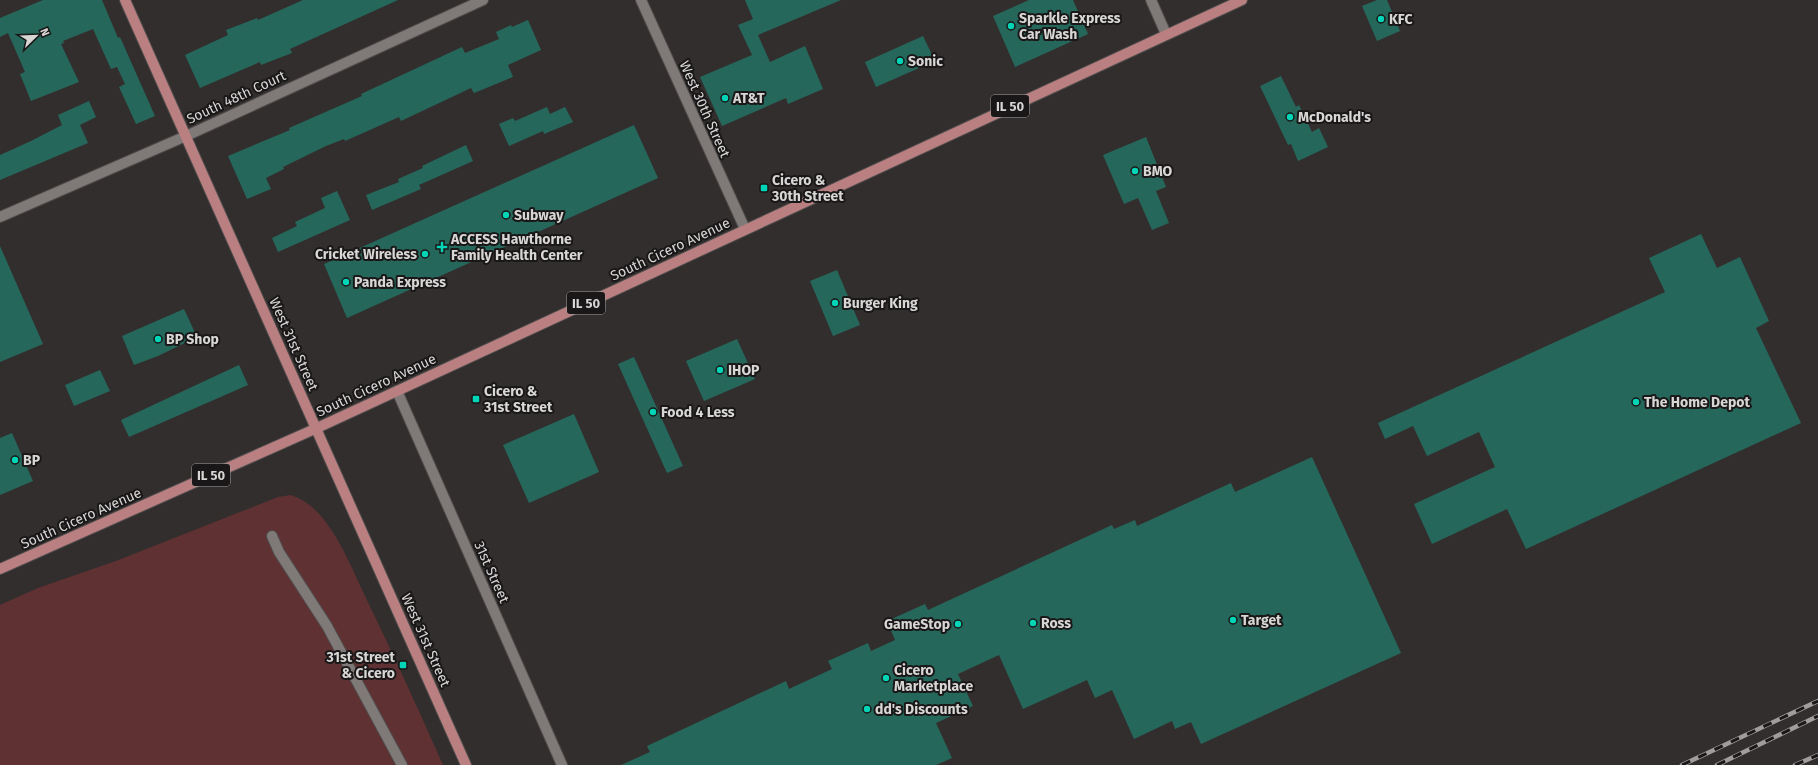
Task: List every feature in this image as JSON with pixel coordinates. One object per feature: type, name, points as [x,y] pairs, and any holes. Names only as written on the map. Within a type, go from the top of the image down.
[{"type":"main road","name":"West 31st Street","points":[[125,0],[466,765]]},
{"type":"main road","name":"South Cicero Avenue","points":[[0,569],[317,428],[1242,0]]},
{"type":"street","name":"South 48th Court","points":[[0,217],[186,136],[483,0]]},
{"type":"street","name":"West 30th Street","points":[[641,0],[745,229]]},
{"type":"street","points":[[1151,0],[1166,34]]},
{"type":"street","name":"31st Street","points":[[397,391],[562,765]]},
{"type":"street","points":[[272,536],[279,552],[327,626],[402,765]]},
{"type":"shaded area","points":[[291,495],[306,502],[314,509],[337,538],[395,659],[443,765],[0,765],[0,605],[38,588],[116,561],[278,497]]},
{"type":"building","points":[[43,0],[102,0],[118,38],[120,37],[155,116],[136,124],[119,87],[125,84],[117,67],[111,69],[93,29],[63,41],[64,43],[61,44],[79,82],[31,101],[20,74],[25,72],[8,33],[0,37],[0,18]]},
{"type":"building","points":[[303,0],[398,0],[290,49],[292,53],[261,65],[260,62],[200,88],[185,55],[228,35],[226,30],[257,18],[258,20]]},
{"type":"building","points":[[745,0],[841,0],[758,35],[770,62],[805,46],[823,89],[788,104],[786,98],[722,126],[700,77],[752,55],[738,25],[753,19]]},
{"type":"building","points":[[1029,0],[1073,0],[1088,34],[1015,67],[993,16]]},
{"type":"building","name":"KFC","points":[[1377,0],[1387,0],[1400,31],[1377,41],[1362,6]]},
{"type":"building","points":[[528,20],[541,50],[508,65],[513,77],[474,93],[471,88],[401,121],[399,117],[345,141],[344,139],[326,146],[283,167],[284,169],[266,178],[271,189],[247,199],[228,156],[290,130],[289,128],[362,96],[361,94],[462,47],[465,53],[499,39],[496,32],[511,25],[512,27]]},
{"type":"building","name":"Sonic","points":[[923,36],[935,61],[876,87],[865,62]]},
{"type":"building","name":"McDonald's","points":[[1281,76],[1296,107],[1299,105],[1312,132],[1319,128],[1328,147],[1298,161],[1291,144],[1288,145],[1260,86]]},
{"type":"building","points":[[89,101],[96,117],[80,125],[88,143],[0,180],[0,155],[62,125],[58,115]]},
{"type":"building","points":[[547,107],[550,114],[565,107],[573,122],[544,134],[543,131],[509,146],[499,124],[513,118],[515,121]]},
{"type":"building","points":[[634,125],[658,178],[347,318],[324,264]]},
{"type":"building","name":"BMO","points":[[1146,137],[1166,187],[1156,191],[1169,223],[1152,230],[1138,198],[1124,204],[1103,155]]},
{"type":"building","points":[[466,145],[473,161],[419,185],[421,189],[372,210],[366,195],[399,182],[398,179],[423,168],[422,166]]},
{"type":"building","points":[[337,191],[350,220],[278,252],[272,238],[297,226],[295,222],[325,208],[321,198]]},
{"type":"building","name":"The Home Depot","points":[[1701,234],[1717,268],[1740,257],[1769,321],[1756,328],[1801,423],[1526,549],[1507,509],[1432,544],[1414,504],[1495,467],[1479,432],[1427,456],[1413,426],[1385,439],[1378,423],[1665,292],[1649,258]]},
{"type":"building","points":[[0,246],[43,344],[0,362]]},
{"type":"building","name":"Burger King","points":[[837,270],[860,325],[833,336],[810,281]]},
{"type":"building","name":"BP Shop","points":[[184,309],[197,337],[158,356],[134,365],[122,336]]},
{"type":"building","name":"IHOP","points":[[737,339],[755,379],[704,401],[686,361]]},
{"type":"building","name":"Food 4 Less","points":[[634,357],[683,466],[667,473],[618,364]]},
{"type":"building","points":[[239,365],[248,385],[129,437],[121,420]]},
{"type":"building","points":[[100,370],[110,391],[74,406],[65,385]]},
{"type":"building","points":[[574,414],[599,472],[529,503],[503,445]]},
{"type":"building","name":"BP","points":[[12,433],[33,481],[0,495],[0,438]]},
{"type":"building","points":[[1312,457],[1401,653],[1201,744],[1191,722],[1175,729],[1172,721],[1134,739],[1112,690],[1095,698],[1087,680],[1023,709],[999,655],[958,674],[973,706],[936,723],[952,758],[936,765],[621,765],[650,752],[647,746],[786,681],[789,689],[832,669],[828,661],[868,643],[871,651],[895,640],[887,621],[925,604],[928,610],[1112,525],[1114,529],[1135,520],[1137,526],[1231,483],[1235,492]]},
{"type":"railway","points":[[1682,765],[1818,701]]},
{"type":"railway","points":[[1717,765],[1818,716]]},
{"type":"railway","points":[[1795,765],[1818,755]]},
{"type":"place","name":"KFC","points":[[1381,19]]},
{"type":"place","name":"Sparkle Express Car Wash","points":[[1011,26]]},
{"type":"place","name":"Sonic","points":[[900,61]]},
{"type":"place","name":"AT&T","points":[[725,98]]},
{"type":"place","name":"McDonald's","points":[[1290,117]]},
{"type":"place","name":"BMO","points":[[1135,171]]},
{"type":"place","name":"Cicero & 30th Street","points":[[764,188]]},
{"type":"place","name":"Subway","points":[[506,215]]},
{"type":"place","name":"ACCESS Hawthorne Family Health Center","points":[[442,247]]},
{"type":"place","name":"Cricket Wireless","points":[[425,254]]},
{"type":"place","name":"Panda Express","points":[[346,282]]},
{"type":"place","name":"Burger King","points":[[835,303]]},
{"type":"place","name":"BP Shop","points":[[158,339]]},
{"type":"place","name":"IHOP","points":[[720,370]]},
{"type":"place","name":"Cicero & 31st Street","points":[[476,399]]},
{"type":"place","name":"The Home Depot","points":[[1636,402]]},
{"type":"place","name":"Food 4 Less","points":[[653,412]]},
{"type":"place","name":"BP","points":[[15,460]]},
{"type":"place","name":"Target","points":[[1233,620]]},
{"type":"place","name":"Ross","points":[[1033,623]]},
{"type":"place","name":"GameStop","points":[[958,624]]},
{"type":"place","name":"31st Street & Cicero","points":[[403,665]]},
{"type":"place","name":"Cicero Marketplace","points":[[886,678]]},
{"type":"place","name":"dd's Discounts","points":[[867,709]]}]
